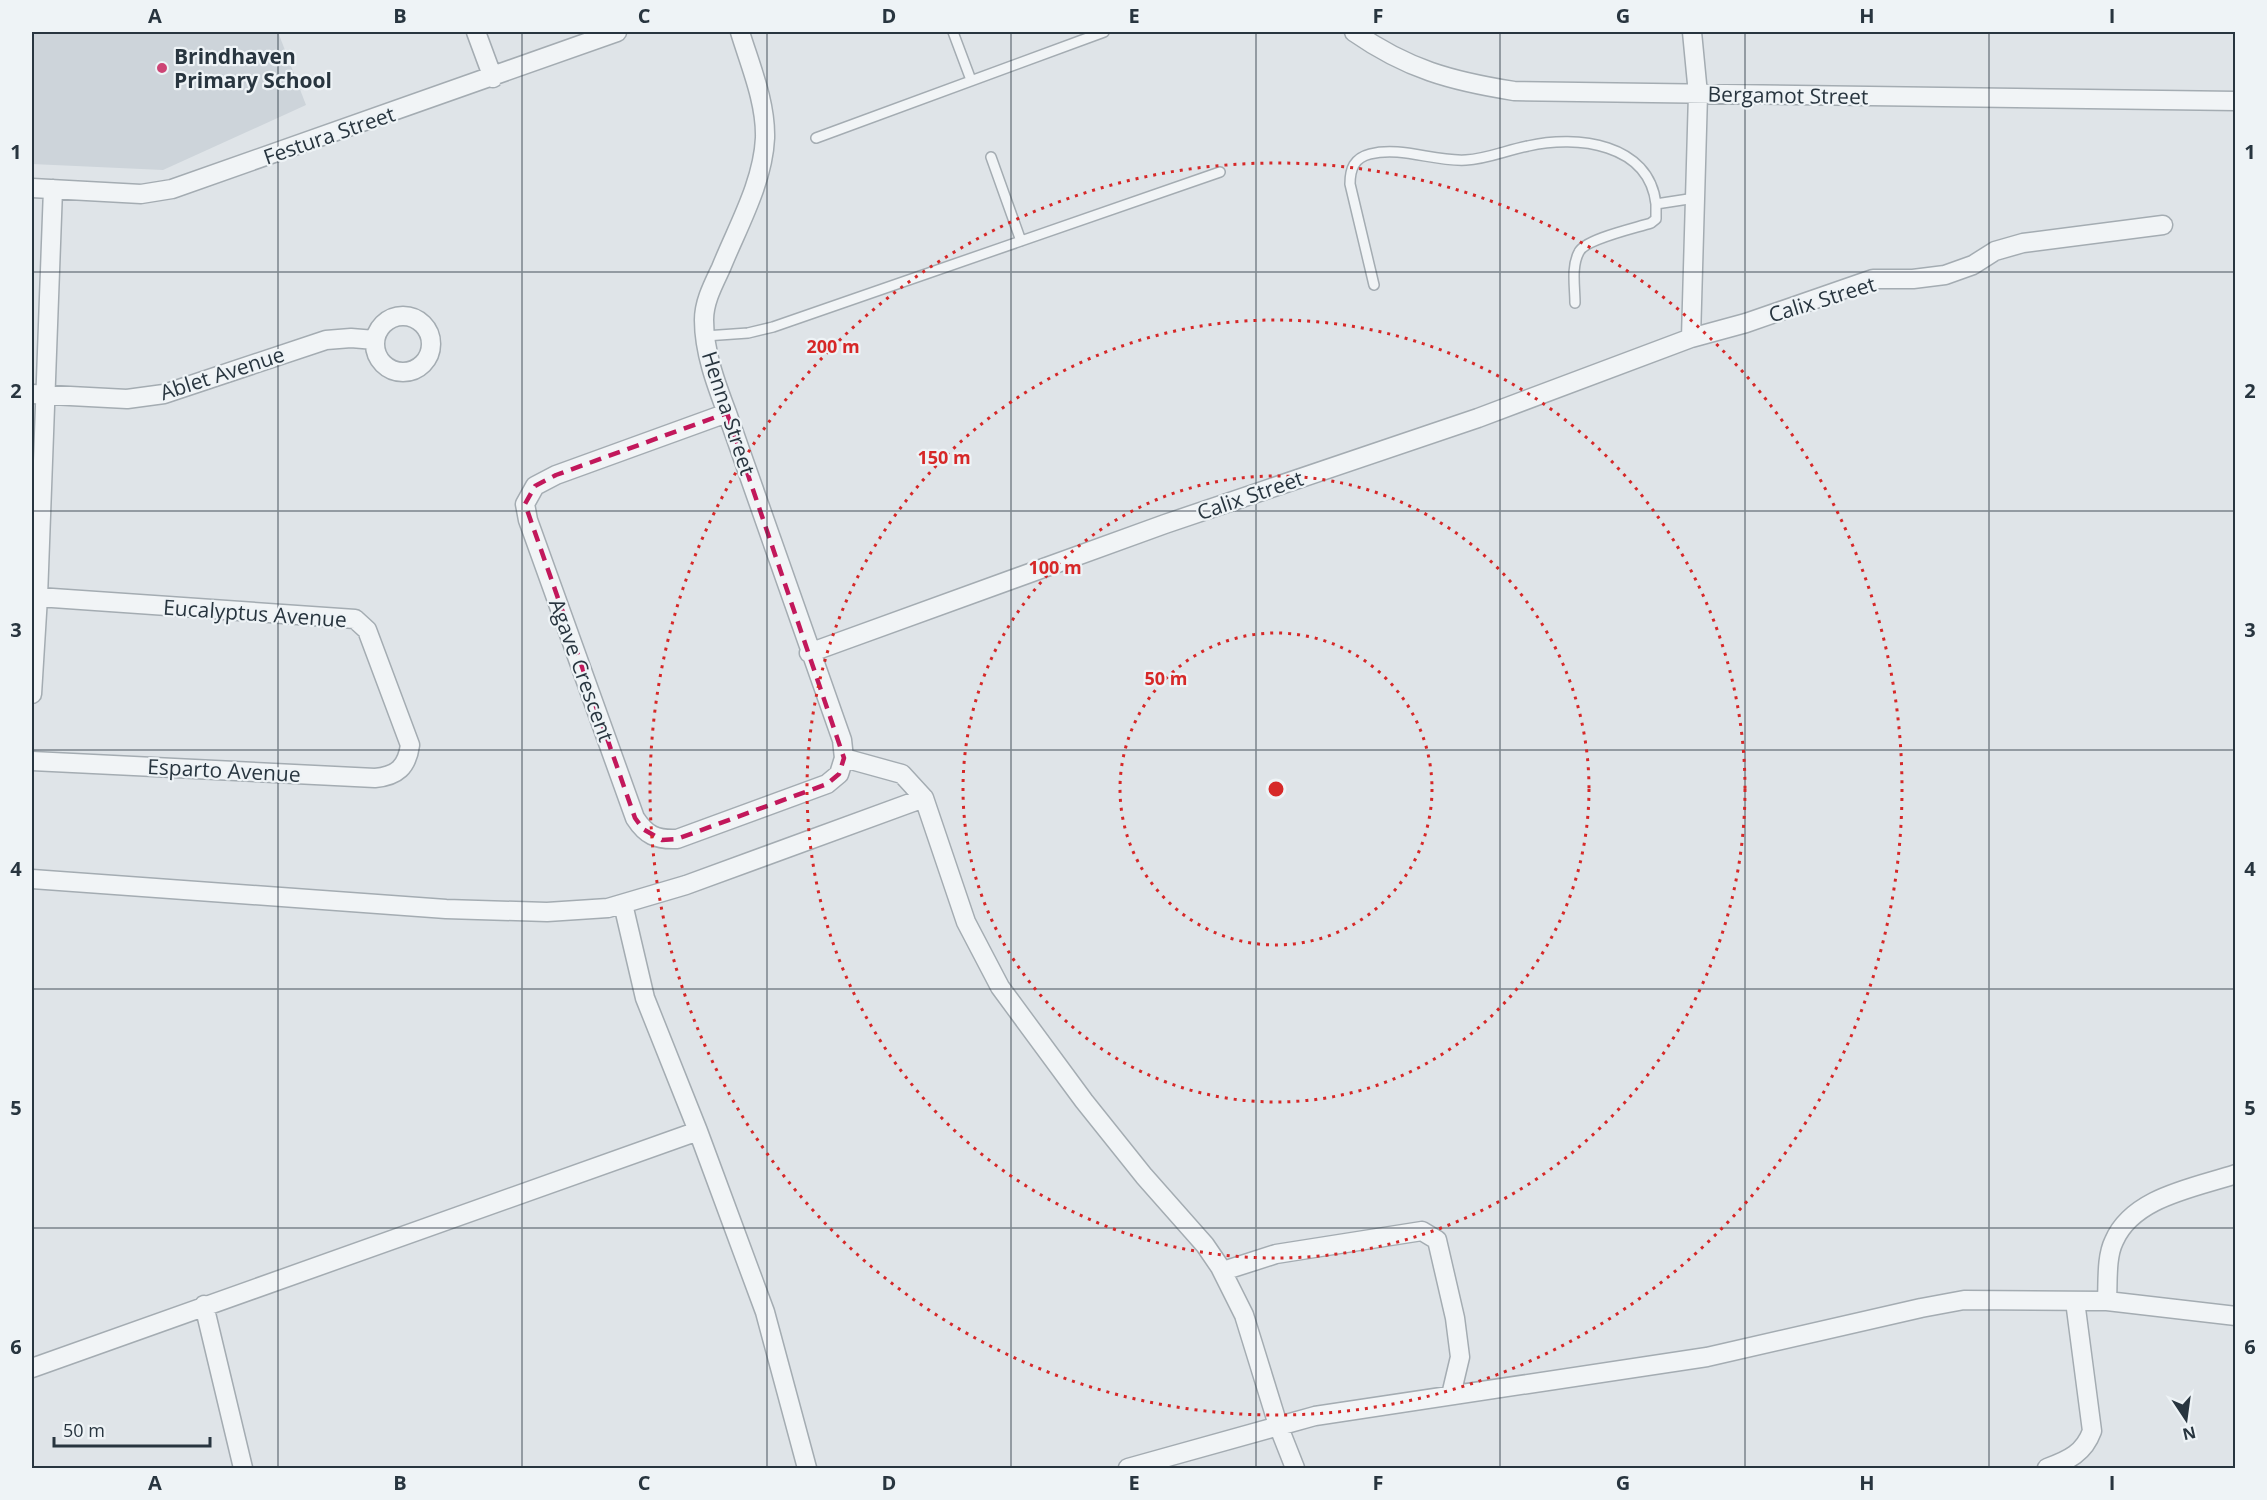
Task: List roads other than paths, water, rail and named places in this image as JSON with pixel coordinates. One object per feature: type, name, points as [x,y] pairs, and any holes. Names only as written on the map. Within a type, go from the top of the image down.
[{"type":"street","points":[[476,32],[493,78]]},
{"type":"street","name":"Festura Street","points":[[32,188],[141,194],[172,189],[493,78],[617,32]]},
{"type":"street","name":"Henna Street","points":[[740,32],[757,88],[765,137],[762,160],[749,200],[706,303],[705,336],[714,377],[809,653],[842,740],[844,758]]},
{"type":"street","name":"Bergamot Street","points":[[1354,32],[1378,49],[1416,68],[1480,86],[1514,91],[2235,101]]},
{"type":"street","points":[[1691,338],[1698,94],[1692,32]]},
{"type":"street","points":[[32,694],[38,597],[39,394],[53,189]]},
{"type":"street","name":"Calix Street","points":[[809,653],[1165,524],[1478,418],[1691,338],[1746,323],[1873,279],[1913,279],[1945,275],[1973,265],[1995,251],[2023,243],[2163,225]]},
{"type":"street","name":"Ablet Avenue","points":[[39,394],[144,398],[182,389],[326,340],[351,338],[375,340]]},
{"type":"street","name":"Agave Crescent","points":[[727,413],[535,486],[525,504],[528,520],[635,818],[651,836],[662,840],[677,839],[827,784],[839,774],[844,758]]},
{"type":"street","name":"Eucalyptus Avenue","points":[[38,597],[355,620],[367,630],[410,745],[408,759]]},
{"type":"street","points":[[844,758],[902,774],[924,798],[966,922],[1000,987],[1084,1101],[1144,1176],[1205,1245],[1222,1271],[1252,1338],[1278,1425],[1295,1468]]},
{"type":"street","name":"Esparto Avenue","points":[[32,761],[375,778],[392,777],[408,759]]},
{"type":"street","points":[[32,879],[446,909],[547,912],[608,908],[686,885],[924,798]]},
{"type":"street","points":[[623,904],[645,998],[698,1131],[765,1312],[807,1468]]},
{"type":"street","points":[[32,1368],[698,1131]]},
{"type":"street","points":[[2107,1301],[2113,1243],[2127,1219],[2157,1200],[2235,1174]]},
{"type":"street","points":[[1222,1271],[1276,1254],[1422,1231],[1437,1240],[1455,1318],[1460,1357],[1451,1395]]},
{"type":"street","points":[[1128,1468],[1315,1416],[1707,1357],[1964,1300],[2107,1301],[2235,1316]]},
{"type":"street","points":[[2047,1468],[2064,1462],[2087,1446],[2092,1431],[2075,1301]]},
{"type":"street","points":[[204,1305],[243,1468]]},
{"type":"lane","points":[[953,32],[972,80]]},
{"type":"lane","points":[[816,138],[1104,32]]},
{"type":"lane","points":[[1374,285],[1350,184],[1350,171],[1358,158],[1389,152],[1466,160],[1529,145],[1564,142],[1593,144],[1622,152],[1637,162],[1645,175],[1656,204],[1656,219],[1651,223],[1590,243],[1579,250],[1574,264],[1575,303]]},
{"type":"lane","points":[[991,157],[1021,241]]},
{"type":"lane","points":[[705,336],[748,333],[773,327],[1220,172]]},
{"type":"lane","points":[[1656,204],[1695,198]]},
{"type":"place","name":"Brindhaven Primary School","points":[[162,68]]}]
